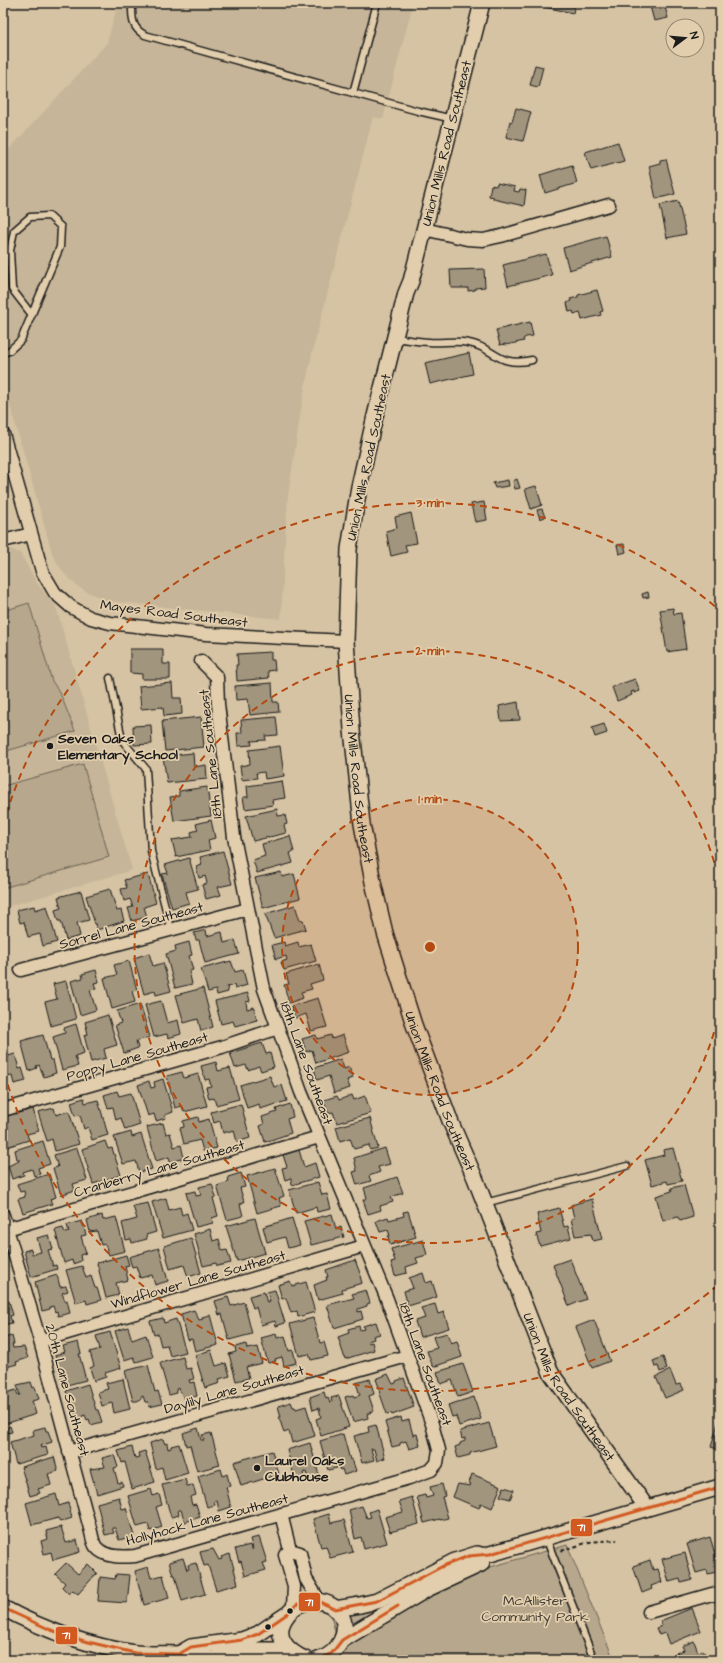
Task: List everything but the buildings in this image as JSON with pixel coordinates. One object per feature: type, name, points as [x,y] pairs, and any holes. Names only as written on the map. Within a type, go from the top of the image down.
[{"type":"street","name":"Union Mills Road Southeast","points":[[482,3],[375,416],[361,480],[349,549],[346,641],[356,775],[362,824],[373,882],[385,933],[414,1025],[451,1123],[485,1203],[551,1373],[647,1508]]},
{"type":"street","points":[[424,229],[467,239],[483,240],[609,205]]},
{"type":"street","name":"Mayes Road Southeast","points":[[3,434],[42,571],[55,593],[71,607],[91,618],[110,623],[206,634],[346,641]]},
{"type":"street","points":[[3,541],[31,534]]},
{"type":"street","name":"18th Lane Southeast","points":[[201,661],[217,677],[218,704],[234,837],[264,989],[301,1092],[387,1299],[440,1450],[437,1463]]},
{"type":"street","name":"Sorrel Lane Southeast","points":[[21,970],[248,909]]},
{"type":"street","name":"Poppy Lane Southeast","points":[[3,1110],[222,1047],[278,1028]]},
{"type":"street","name":"Cranberry Lane Southeast","points":[[7,1228],[319,1137]]},
{"type":"street","name":"20th Lane Southeast","points":[[3,1215],[40,1341],[69,1452],[96,1546],[104,1553],[120,1557]]},
{"type":"street","name":"Windflower Lane Southeast","points":[[40,1341],[364,1246]]},
{"type":"street","name":"Daylily Lane Southeast","points":[[69,1452],[407,1356]]},
{"type":"street","name":"Hollyhock Lane Southeast","points":[[120,1557],[135,1556],[410,1478],[431,1470],[437,1463]]},
{"type":"street","points":[[335,1609],[377,1601],[454,1561],[476,1554],[484,1556],[720,1487]]},
{"type":"street","points":[[281,1514],[290,1550]]},
{"type":"street","points":[[290,1550],[300,1553],[306,1579],[320,1602]]},
{"type":"street","points":[[290,1550],[285,1555],[294,1586],[290,1611],[281,1623],[280,1629],[282,1640],[289,1650],[307,1660]]},
{"type":"street","points":[[342,1640],[364,1625],[427,1589],[480,1564],[484,1556]]},
{"type":"street","points":[[649,1612],[712,1594],[720,1596]]},
{"type":"street","points":[[3,1608],[58,1634],[84,1642],[136,1653],[186,1657],[191,1647],[226,1643],[248,1638],[258,1634],[304,1602],[320,1602],[340,1613],[343,1623],[344,1633],[342,1640],[339,1646],[327,1658]]},
{"type":"street","points":[[199,1660],[213,1659],[252,1650],[289,1650]]},
{"type":"lane","points":[[132,3],[132,18],[134,26],[138,32],[145,35],[418,111],[453,119]]},
{"type":"lane","points":[[353,93],[377,3]]},
{"type":"lane","points":[[3,353],[9,351],[21,340],[32,315],[60,247],[61,227],[49,216],[30,217],[14,232],[10,252],[12,289],[32,315]]},
{"type":"lane","points":[[395,338],[429,342],[454,341],[471,343],[502,360],[520,363],[532,360]]},
{"type":"lane","points":[[110,678],[122,740],[146,769],[151,851],[172,930]]},
{"type":"lane","points":[[485,1203],[626,1166]]},
{"type":"lane","points":[[546,1538],[594,1660]]},
{"type":"path","points":[[555,1562],[561,1551],[589,1542],[617,1540]]},
{"type":"shaded area","points":[[118,3],[413,3],[383,119],[373,117],[312,353],[302,403],[288,496],[281,619],[109,601],[77,586],[63,572],[53,556],[3,381],[3,156],[107,43]]},
{"type":"shaded area","name":"Seven Oaks Elementary School","points":[[10,549],[20,553],[37,583],[56,607],[132,870],[3,908],[3,552]]},
{"type":"green space","points":[[29,603],[52,681],[60,693],[75,731],[3,752],[3,611]]},
{"type":"green space","points":[[83,764],[109,857],[3,888],[3,786]]},
{"type":"green space","name":"McAllister Community Park","points":[[567,1545],[614,1660],[343,1660],[330,1613]]},
{"type":"transit line","name":"71","points":[[179,1654],[191,1647],[242,1640],[258,1634],[287,1614],[296,1605],[304,1602],[320,1602],[335,1609],[377,1601],[443,1566],[469,1556],[490,1554],[720,1487]]},
{"type":"transit line","name":"71","points":[[318,1660],[332,1653],[342,1640],[398,1606]]},
{"type":"transit line","name":"71","points":[[3,1608],[51,1630],[84,1641],[135,1653],[178,1654],[192,1660]]},
{"type":"place","name":"Seven Oaks Elementary School","points":[[50,746]]},
{"type":"place","name":"Laurel Oaks Clubhouse","points":[[257,1468]]}]
